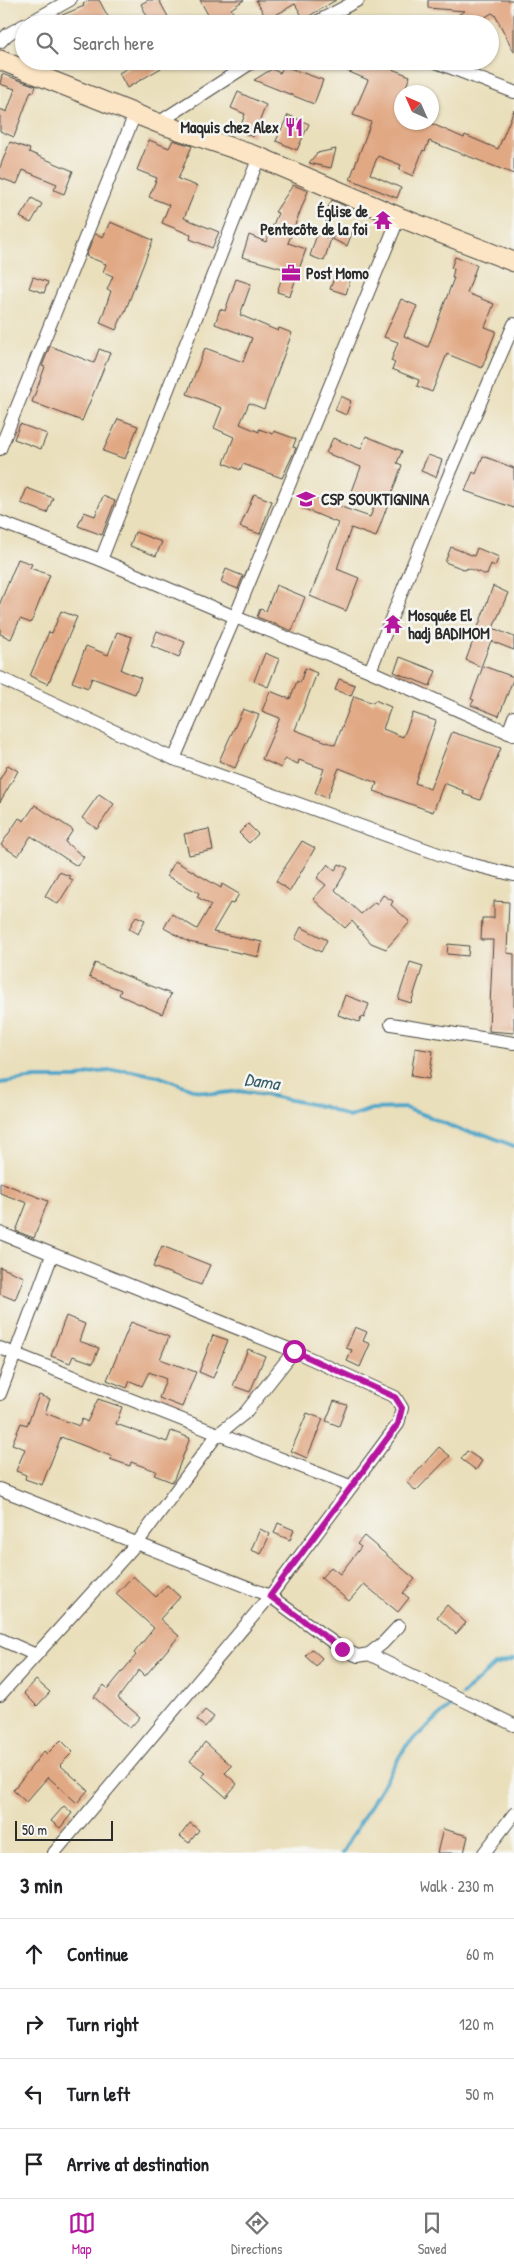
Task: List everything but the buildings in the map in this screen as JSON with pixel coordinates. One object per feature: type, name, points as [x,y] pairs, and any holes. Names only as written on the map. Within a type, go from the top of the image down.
[{"type":"street","points":[[43,15],[70,0]]},
{"type":"street","points":[[328,15],[358,0]]},
{"type":"street","points":[[0,42],[15,30]]},
{"type":"street","points":[[0,60],[15,66]]},
{"type":"street","points":[[25,70],[158,123],[259,157],[399,217],[514,262]]},
{"type":"street","points":[[158,123],[240,70]]},
{"type":"street","points":[[460,70],[511,87]]},
{"type":"street","points":[[0,449],[135,114]]},
{"type":"street","points":[[102,560],[259,157]]},
{"type":"street","points":[[174,759],[235,617],[399,217]]},
{"type":"street","points":[[370,671],[447,480],[514,324]]},
{"type":"street","points":[[0,522],[102,560],[235,617],[370,671],[511,734],[514,718]]},
{"type":"street","points":[[0,678],[174,759],[458,861],[514,875]]},
{"type":"street","points":[[391,1024],[514,1043]]},
{"type":"street","points":[[0,1233],[294,1351],[395,1397],[402,1408],[398,1424],[270,1596],[54,1853]]},
{"type":"street","points":[[0,1394],[52,1255]]},
{"type":"street","points":[[0,1348],[218,1436],[350,1486]]},
{"type":"street","points":[[0,1695],[137,1543],[218,1436],[245,1413],[294,1351]]},
{"type":"street","points":[[0,1489],[270,1596],[342,1649],[358,1656],[369,1654],[384,1643],[399,1626]]},
{"type":"street","points":[[0,1639],[36,1655]]},
{"type":"street","points":[[369,1654],[514,1725]]},
{"type":"street","points":[[484,1853],[514,1814]]},
{"type":"waterway","name":"Dama","points":[[0,1083],[36,1078],[76,1078],[96,1072],[126,1070],[158,1076],[195,1090],[214,1094],[239,1091],[271,1096],[325,1107],[349,1117],[372,1109],[405,1108],[462,1131],[486,1135],[514,1146]]},
{"type":"waterway","points":[[462,1695],[495,1665],[514,1659]]},
{"type":"waterway","points":[[342,1853],[406,1746],[457,1700]]},
{"type":"place","name":"Maquis chez Alex","points":[[294,127]]},
{"type":"place","name":"Église de Pentecôte de la foi","points":[[383,220]]},
{"type":"place","name":"Post Momo","points":[[291,273]]},
{"type":"place","name":"CSP SOUKTIGNINA","points":[[306,499]]},
{"type":"place","name":"Mosquée El hadj BADIMOM","points":[[393,624]]},
{"type":"route","points":[[294,1351],[395,1397],[402,1408],[398,1424],[270,1596],[342,1649]]}]
